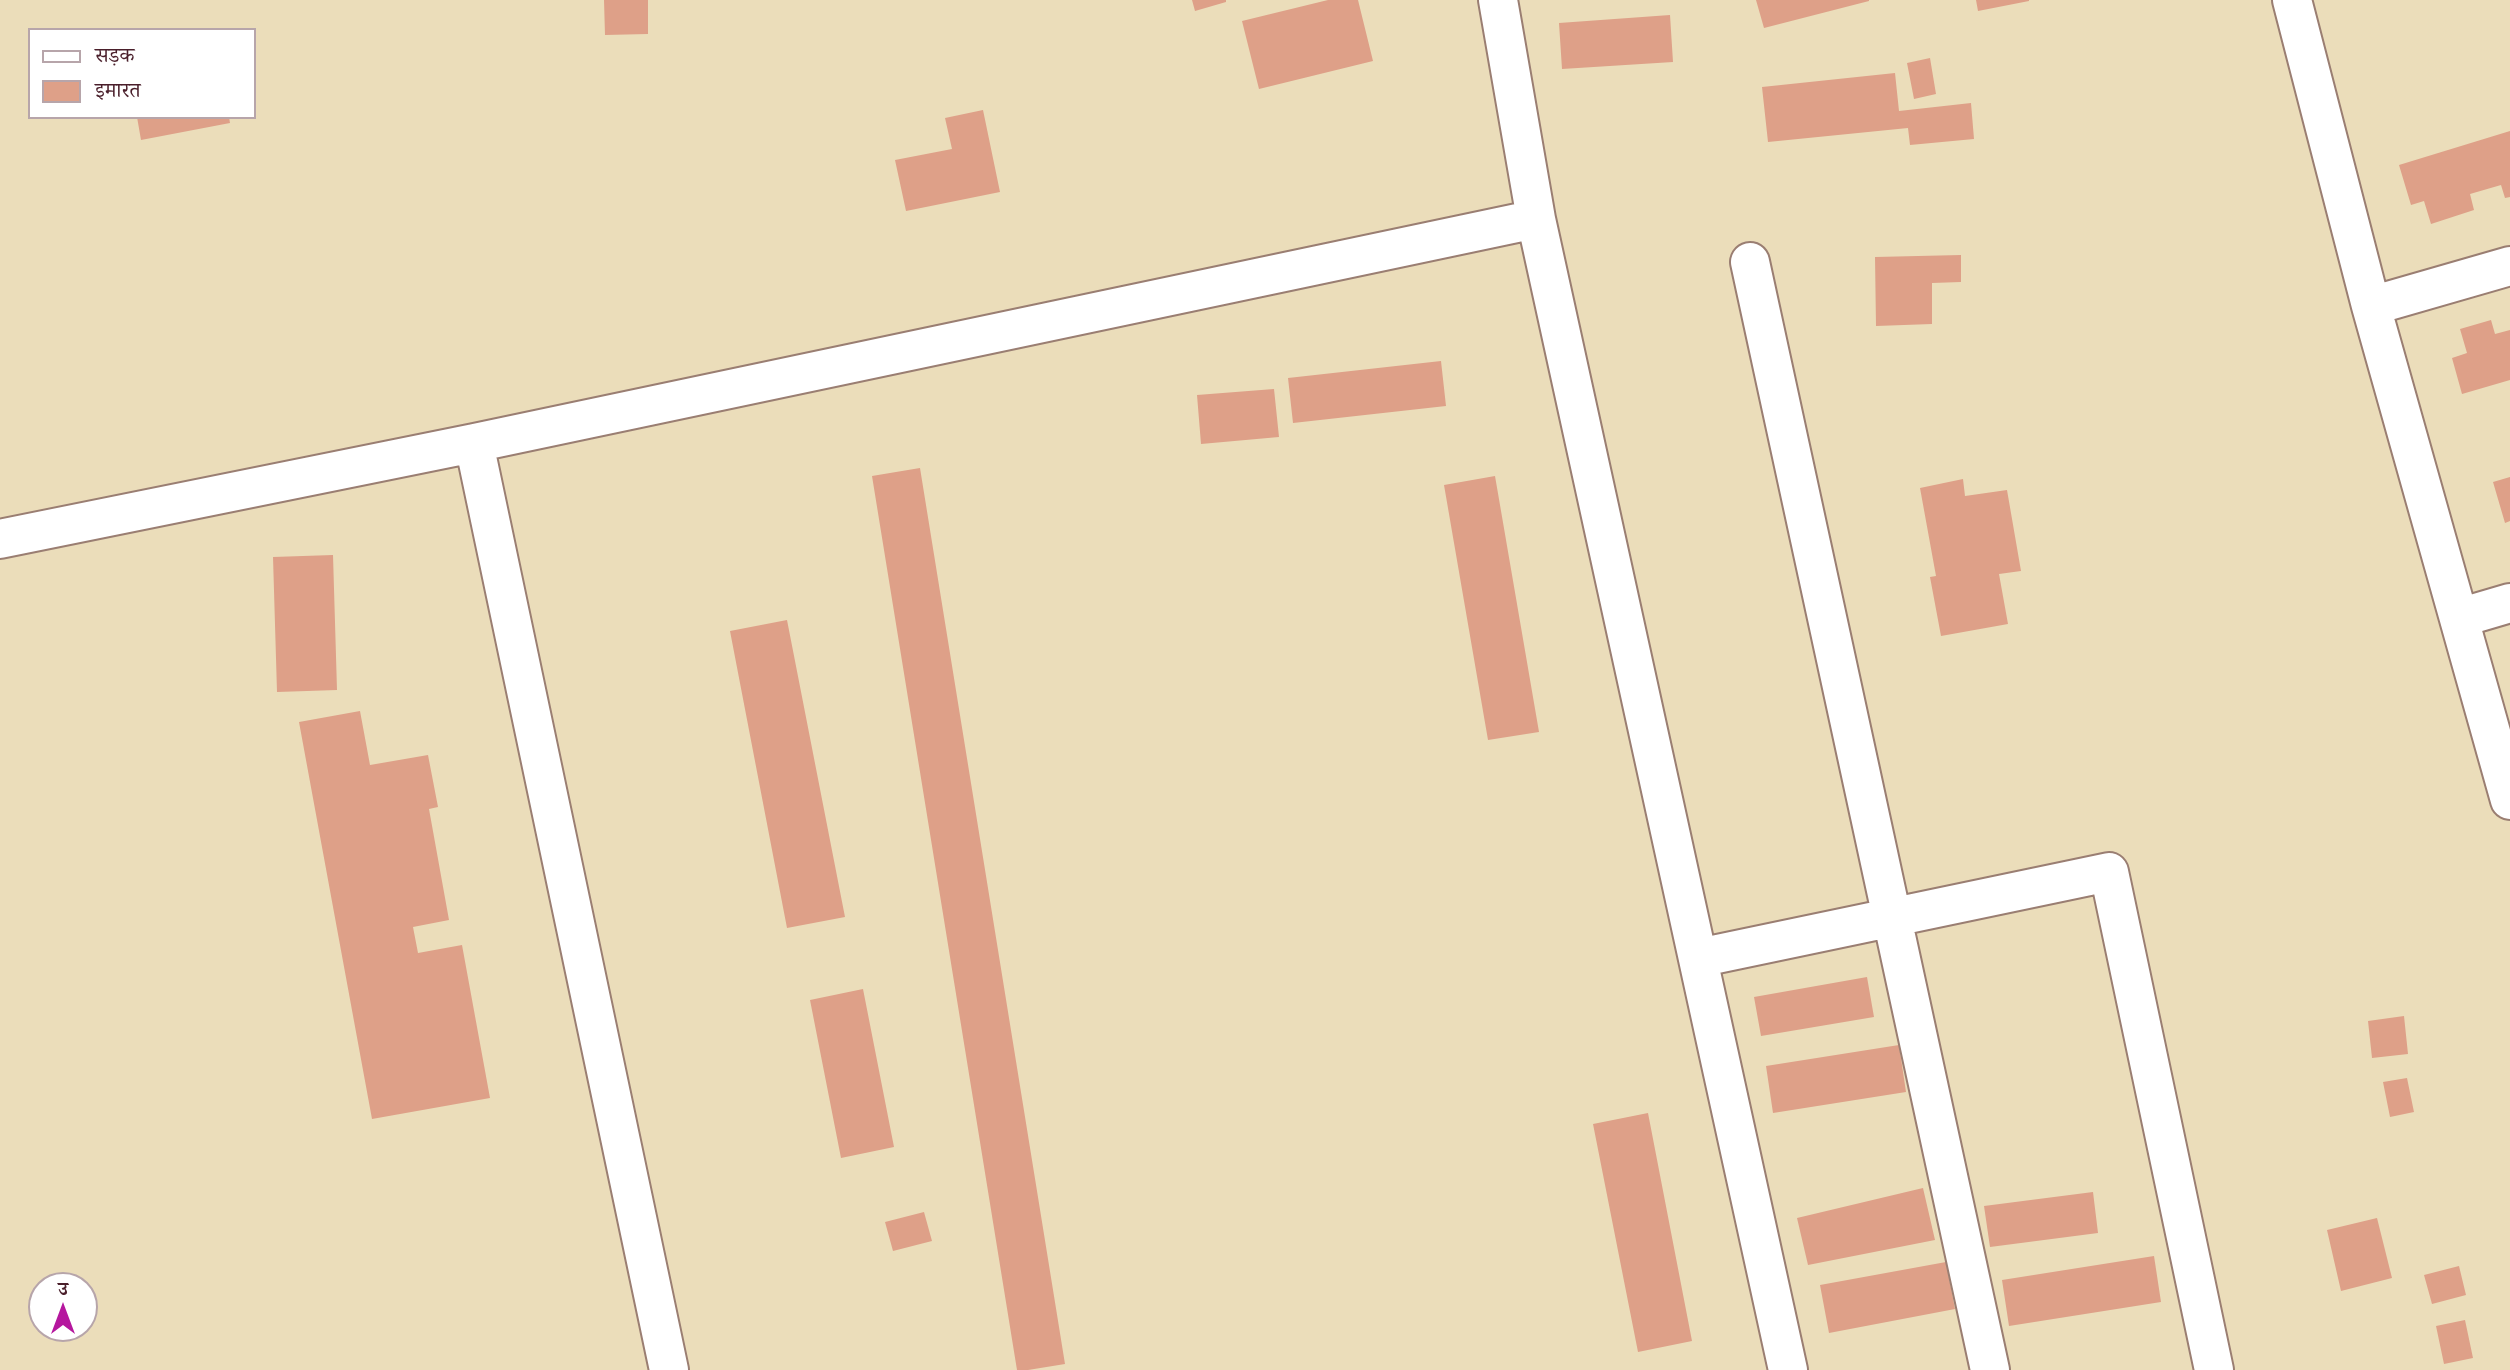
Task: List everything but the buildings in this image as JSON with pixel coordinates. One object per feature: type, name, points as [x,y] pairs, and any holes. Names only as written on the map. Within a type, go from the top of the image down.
[{"type":"street","points":[[1498,0],[1536,219],[1788,1370]]},
{"type":"street","points":[[2292,0],[2371,306],[2510,800]]},
{"type":"street","points":[[0,540],[1536,219]]},
{"type":"street","points":[[1750,262],[1990,1370]]},
{"type":"street","points":[[2371,306],[2510,266]]},
{"type":"street","points":[[474,443],[669,1370]]},
{"type":"street","points":[[2459,618],[2510,603]]},
{"type":"street","points":[[1698,958],[2109,872],[2214,1370]]}]
